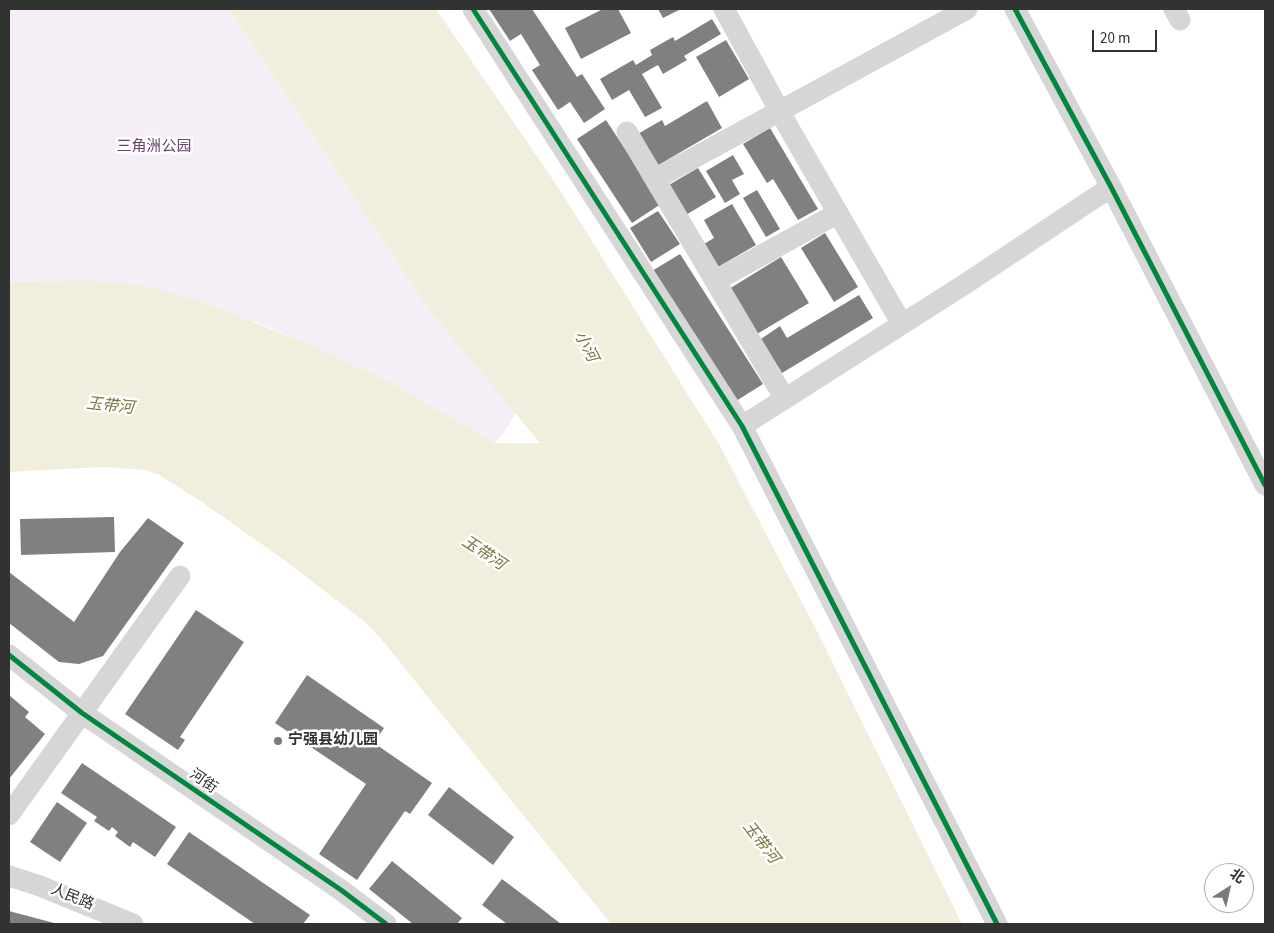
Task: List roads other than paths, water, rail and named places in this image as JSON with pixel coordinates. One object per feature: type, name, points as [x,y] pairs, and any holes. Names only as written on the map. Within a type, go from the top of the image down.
[{"type":"street","points":[[473,9],[742,426],[997,924]]},
{"type":"street","points":[[724,9],[902,324]]},
{"type":"street","points":[[655,179],[967,9]]},
{"type":"street","points":[[1015,9],[1111,188],[1265,484]]},
{"type":"street","points":[[627,132],[785,399]]},
{"type":"street","points":[[742,426],[1111,188]]},
{"type":"street","points":[[715,281],[838,213]]},
{"type":"street","points":[[9,815],[180,576]]},
{"type":"street","name":"河街","points":[[9,655],[82,713],[341,890],[386,924]]},
{"type":"street","name":"人民路","points":[[9,876],[40,886],[134,924]]},
{"type":"water","points":[[229,9],[436,9],[560,190],[720,446],[819,635],[962,924],[611,924],[382,640],[366,623],[287,562],[202,502],[159,475],[146,470],[102,467],[9,472],[9,282],[89,281],[123,283],[156,289],[199,301],[313,346],[384,379],[495,443],[540,443],[431,312]]},
{"type":"place","name":"宁强县幼儿园","points":[[278,741]]},
{"type":"park label","name":"三角洲公园","points":[[154,148]]},
{"type":"water label","name":"小河","points":[[585,347]]},
{"type":"water label","name":"玉带河","points":[[110,407]]},
{"type":"water label","name":"玉带河","points":[[483,554]]},
{"type":"water label","name":"玉带河","points":[[760,843]]}]
